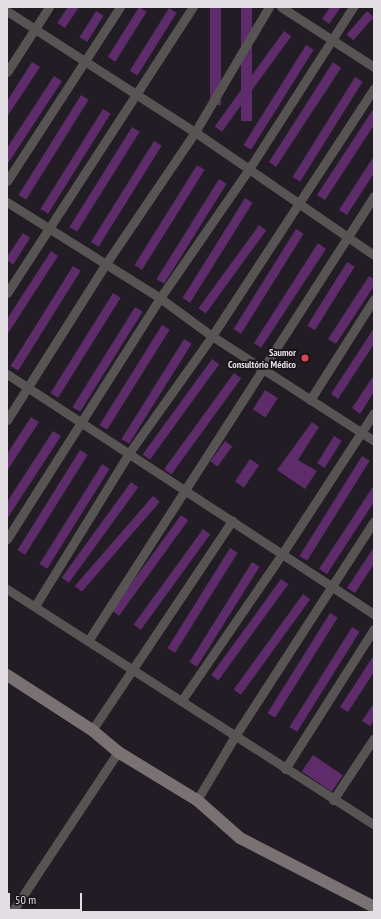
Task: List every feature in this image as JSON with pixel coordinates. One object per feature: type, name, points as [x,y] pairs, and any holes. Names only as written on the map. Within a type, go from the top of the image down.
[{"type":"street","points":[[7,72],[49,7]]},
{"type":"street","points":[[7,181],[120,7]]},
{"type":"street","points":[[7,293],[193,7]]},
{"type":"street","points":[[7,420],[105,265],[195,132],[269,7]]},
{"type":"street","points":[[281,7],[374,67]]},
{"type":"street","points":[[7,539],[160,298],[249,169],[353,7]]},
{"type":"street","points":[[7,11],[195,132],[374,255]]},
{"type":"street","points":[[35,606],[129,453],[212,336],[297,203],[374,88]]},
{"type":"street","points":[[88,641],[374,196]]},
{"type":"street","points":[[7,202],[105,265],[160,298],[212,336],[374,441]]},
{"type":"street","points":[[310,400],[374,299]]},
{"type":"street","points":[[7,374],[374,614]]},
{"type":"street","points":[[182,700],[282,554],[374,413]]},
{"type":"street","points":[[92,730],[232,521]]},
{"type":"street","points":[[197,800],[235,736],[374,521]]},
{"type":"street","points":[[7,589],[88,641],[132,672],[182,700],[285,769],[374,825]]},
{"type":"street","points":[[285,769],[374,629]]},
{"type":"street","points":[[7,675],[92,730],[118,752],[197,800],[240,838],[374,907]]},
{"type":"street","points":[[333,800],[374,738]]},
{"type":"street","points":[[12,912],[118,752]]},
{"type":"building","points":[[68,7],[79,7],[65,28],[57,23]]},
{"type":"building","points":[[139,7],[147,12],[115,62],[108,57]]},
{"type":"building","points":[[210,7],[221,7],[221,105],[210,105]]},
{"type":"building","points":[[241,7],[252,7],[252,121],[241,121]]},
{"type":"building","points":[[330,7],[341,7],[329,24],[322,19]]},
{"type":"building","points":[[169,8],[177,13],[137,76],[130,71]]},
{"type":"building","points":[[96,11],[104,16],[87,42],[80,37]]},
{"type":"building","points":[[367,11],[374,17],[353,40],[347,34]]},
{"type":"building","points":[[284,31],[291,36],[222,132],[215,126]]},
{"type":"building","points":[[306,45],[314,50],[251,150],[243,145]]},
{"type":"building","points":[[32,62],[40,67],[7,117],[7,101]]},
{"type":"building","points":[[333,62],[341,68],[276,167],[269,162]]},
{"type":"building","points":[[54,76],[62,81],[7,165],[7,148]]},
{"type":"building","points":[[355,77],[363,82],[300,182],[292,177]]},
{"type":"building","points":[[81,95],[89,100],[26,200],[18,195]]},
{"type":"building","points":[[374,108],[374,125],[325,200],[317,195]]},
{"type":"building","points":[[103,109],[111,114],[48,214],[40,209]]},
{"type":"building","points":[[132,127],[140,132],[77,232],[69,227]]},
{"type":"building","points":[[154,141],[162,146],[99,247],[91,242]]},
{"type":"building","points":[[374,156],[374,173],[347,215],[339,210]]},
{"type":"building","points":[[197,165],[205,170],[142,270],[134,265]]},
{"type":"building","points":[[219,179],[227,184],[164,284],[156,279]]},
{"type":"building","points":[[245,198],[253,203],[190,303],[182,298]]},
{"type":"building","points":[[259,225],[266,230],[206,314],[198,308]]},
{"type":"building","points":[[296,229],[304,234],[241,334],[233,329]]},
{"type":"building","points":[[23,233],[30,238],[13,265],[7,260],[7,257]]},
{"type":"building","points":[[318,243],[326,249],[261,348],[254,343]]},
{"type":"building","points":[[51,251],[58,256],[7,335],[7,319]]},
{"type":"building","points":[[347,262],[355,267],[315,330],[307,326]]},
{"type":"building","points":[[73,266],[81,271],[18,371],[10,366]]},
{"type":"building","points":[[369,276],[374,279],[374,286],[336,344],[328,339]]},
{"type":"building","points":[[113,293],[121,298],[58,398],[50,393]]},
{"type":"building","points":[[135,307],[143,312],[80,412],[72,407]]},
{"type":"building","points":[[162,325],[170,330],[107,430],[99,425]]},
{"type":"building","points":[[374,328],[374,344],[338,399],[331,394]]},
{"type":"building","points":[[184,339],[192,344],[129,444],[121,439]]},
{"type":"building","points":[[212,359],[219,364],[150,460],[143,454]]},
{"type":"building","points":[[234,373],[241,378],[171,475],[164,469]]},
{"type":"building","points":[[374,375],[374,392],[360,414],[352,408]]},
{"type":"building","points":[[265,390],[278,398],[266,417],[253,410]]},
{"type":"building","points":[[31,417],[39,422],[7,471],[7,454]]},
{"type":"building","points":[[312,422],[319,427],[298,460],[317,471],[305,489],[277,470]]},
{"type":"building","points":[[53,431],[61,436],[7,519],[7,502]]},
{"type":"building","points":[[334,436],[342,441],[325,468],[317,463]]},
{"type":"building","points":[[225,441],[232,446],[218,467],[210,461]]},
{"type":"building","points":[[80,450],[88,455],[25,555],[17,550]]},
{"type":"building","points":[[362,456],[370,461],[307,561],[299,556]]},
{"type":"building","points":[[250,459],[259,465],[244,488],[235,481]]},
{"type":"building","points":[[102,464],[110,469],[47,569],[39,564]]},
{"type":"building","points":[[131,482],[138,487],[69,583],[62,577]]},
{"type":"building","points":[[374,485],[374,502],[327,574],[319,569]]},
{"type":"building","points":[[153,496],[160,502],[82,592],[75,586]]},
{"type":"building","points":[[181,515],[188,520],[119,616],[112,610]]},
{"type":"building","points":[[203,529],[210,534],[141,630],[134,624]]},
{"type":"building","points":[[374,547],[374,564],[355,593],[347,588]]},
{"type":"building","points":[[230,548],[238,553],[175,653],[167,648]]},
{"type":"building","points":[[252,562],[260,567],[197,667],[189,662]]},
{"type":"building","points":[[281,579],[288,584],[218,681],[211,675]]},
{"type":"building","points":[[303,594],[310,599],[241,695],[234,689]]},
{"type":"building","points":[[330,613],[338,618],[275,718],[267,713]]},
{"type":"building","points":[[352,627],[360,632],[297,732],[289,727]]},
{"type":"building","points":[[374,655],[374,672],[348,712],[340,707]]},
{"type":"building","points":[[374,703],[374,720],[370,726],[362,721]]},
{"type":"building","points":[[313,755],[343,775],[332,792],[302,772]]},
{"type":"place","name":"Saumor Consultório Médico","points":[[305,358]]}]
